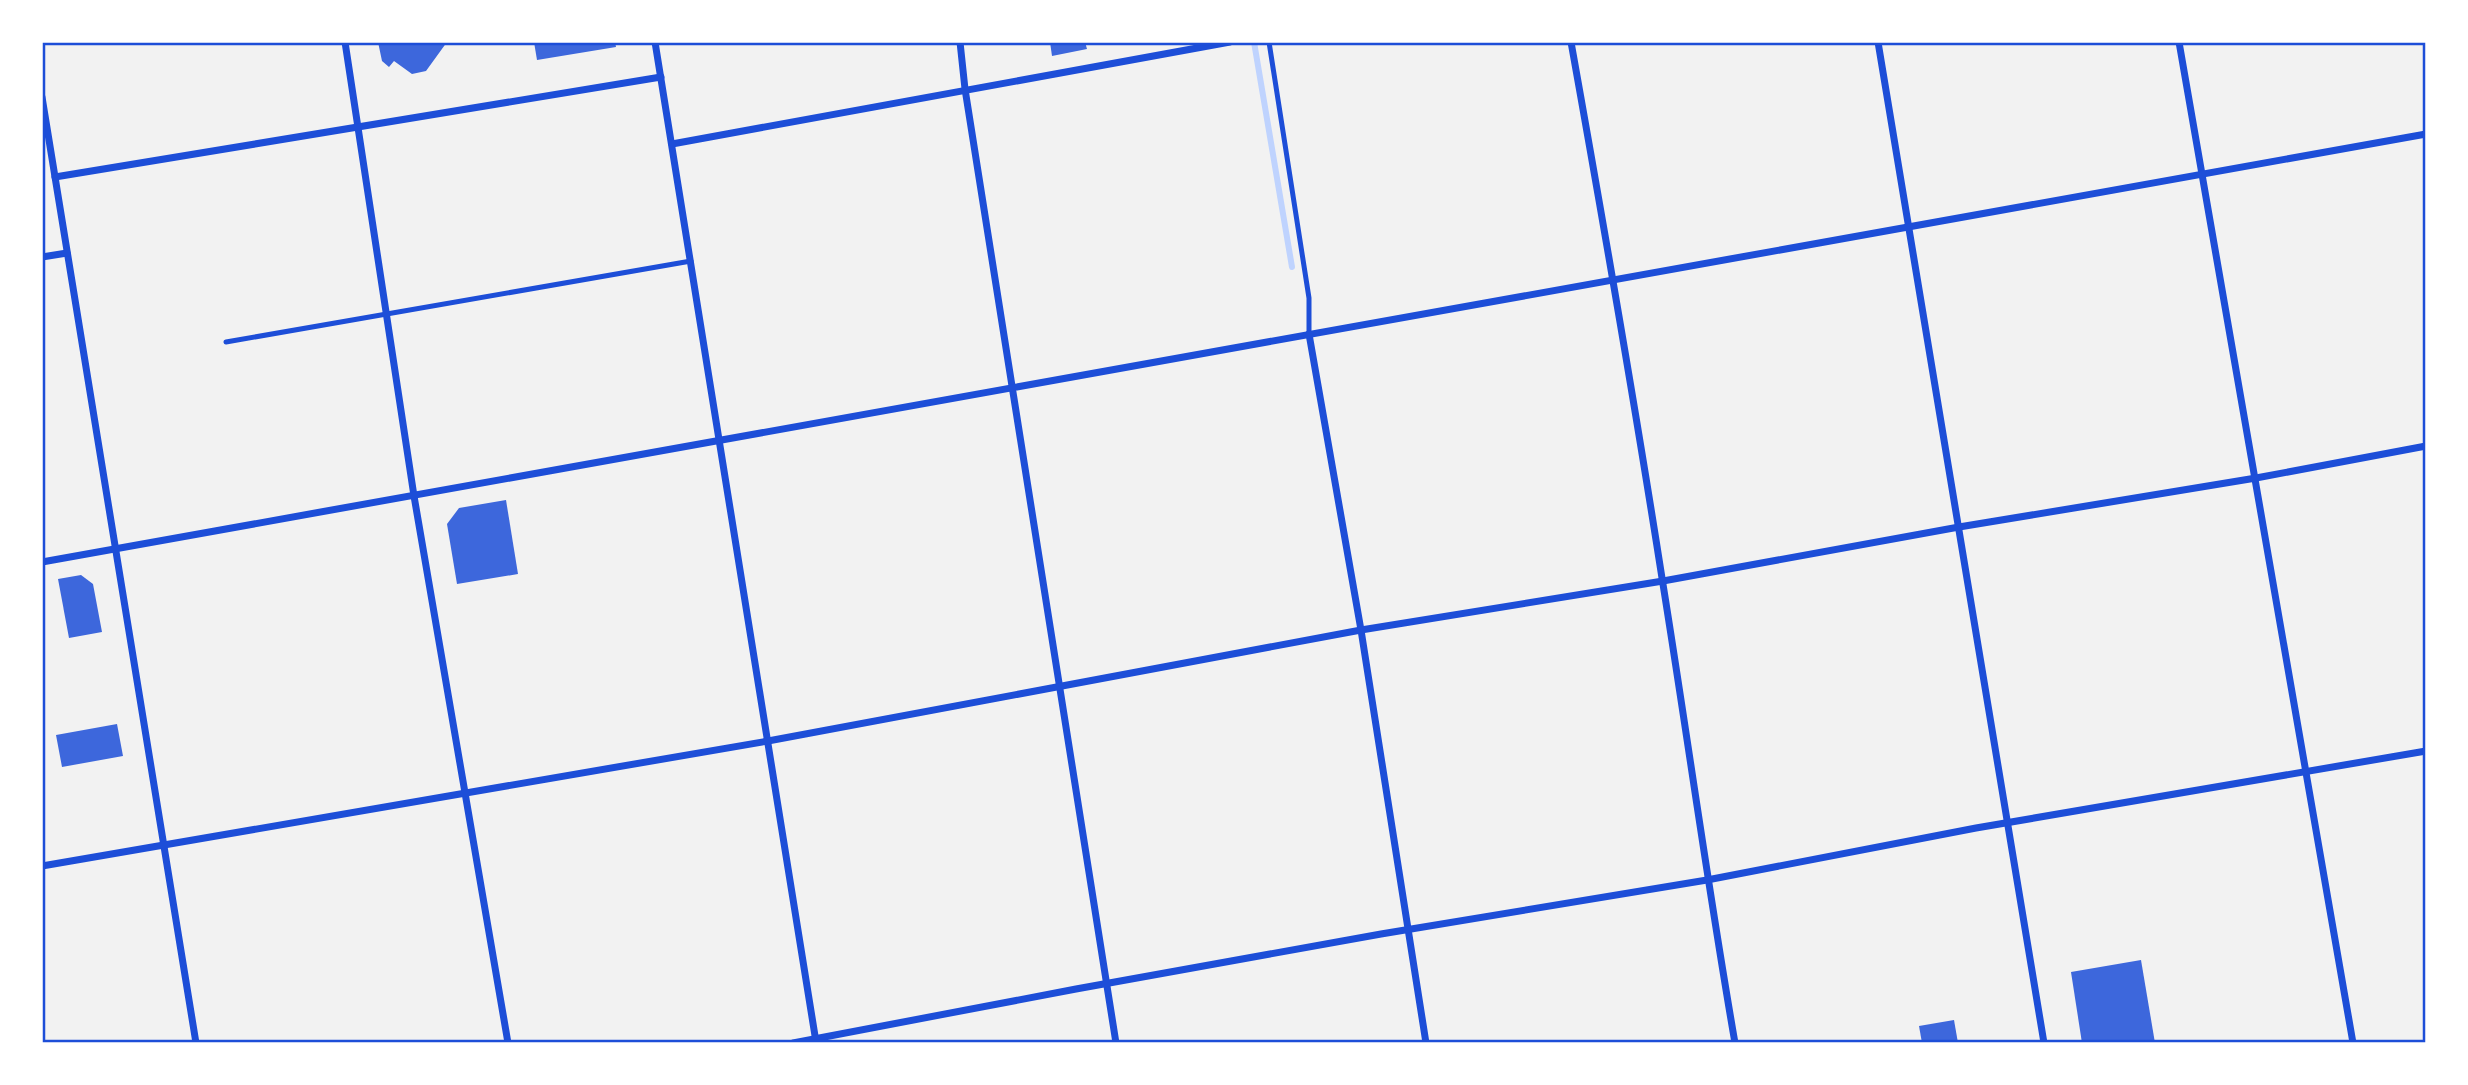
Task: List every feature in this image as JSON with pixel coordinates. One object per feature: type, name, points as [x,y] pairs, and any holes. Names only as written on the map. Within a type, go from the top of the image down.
[{"type":"street","points":[[345,42],[414,496],[508,1043]]},
{"type":"street","points":[[655,42],[816,1041]]},
{"type":"street","points":[[960,42],[965,89],[1116,1043]]},
{"type":"street","points":[[672,144],[1230,42]]},
{"type":"street","points":[[1571,42],[1663,581],[1707,880],[1735,1043]]},
{"type":"street","points":[[1878,42],[2044,1043]]},
{"type":"street","points":[[2179,42],[2353,1043]]},
{"type":"street","points":[[55,177],[661,77]]},
{"type":"street","points":[[42,97],[197,1043]]},
{"type":"street","points":[[42,562],[2426,134]]},
{"type":"street","points":[[42,257],[67,253]]},
{"type":"street","points":[[1309,334],[1361,630],[1426,1043]]},
{"type":"street","points":[[42,866],[768,741],[1361,630],[1663,581],[2426,446]]},
{"type":"street","points":[[793,1043],[816,1041],[1106,984],[2426,751]]},
{"type":"lane","points":[[1269,42],[1309,298],[1309,334]]},
{"type":"lane","points":[[226,342],[691,261]]},
{"type":"building","points":[[378,42],[447,42],[426,71],[412,74],[394,61],[389,67],[382,61]]},
{"type":"building","points":[[534,42],[615,42],[616,47],[537,60]]},
{"type":"building","points":[[1050,42],[1085,42],[1087,49],[1052,56]]},
{"type":"building","points":[[506,500],[518,574],[457,584],[447,524],[459,508]]},
{"type":"building","points":[[81,575],[93,584],[102,632],[69,638],[58,579]]},
{"type":"building","points":[[117,724],[123,756],[62,767],[56,735]]},
{"type":"building","points":[[2141,960],[2155,1043],[2082,1043],[2071,972]]},
{"type":"building","points":[[1954,1020],[1958,1043],[1922,1043],[1919,1026]]},
{"type":"waterway","points":[[1254,42],[1292,267]]}]
